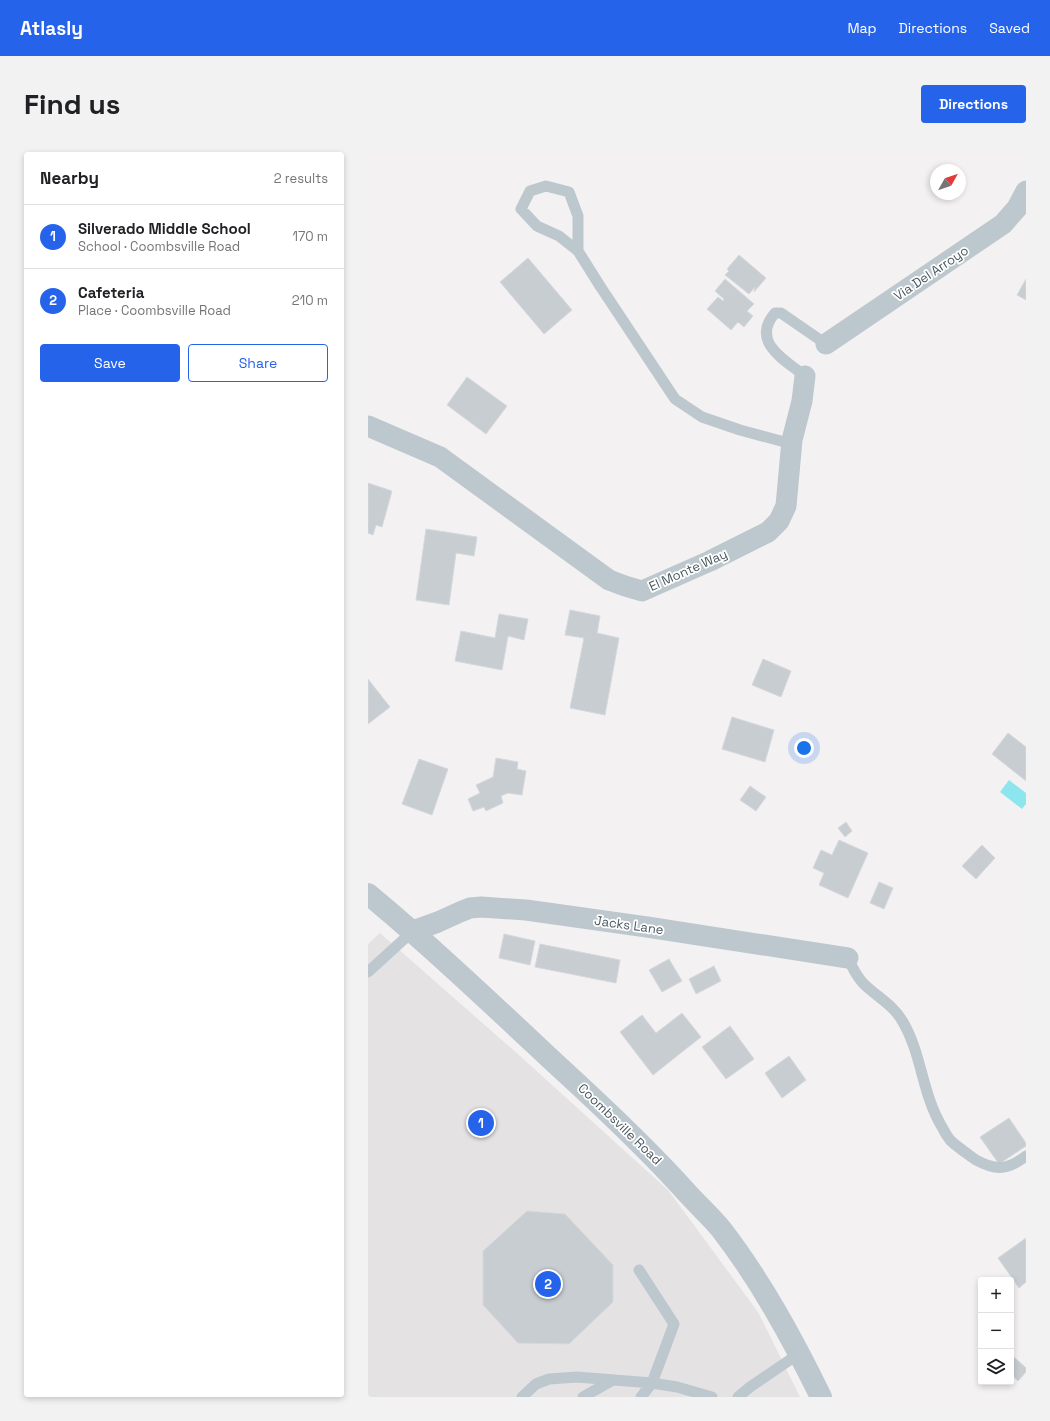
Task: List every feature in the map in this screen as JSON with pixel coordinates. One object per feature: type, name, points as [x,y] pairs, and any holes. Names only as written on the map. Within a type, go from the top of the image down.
[{"type":"street","name":"Via Del Arroyo","points":[[826,344],[1003,224],[1016,208],[1026,191]]},
{"type":"street","name":"El Monte Way","points":[[368,426],[440,457],[609,580],[642,590],[710,561],[768,532],[780,521],[786,506],[792,444],[802,401],[805,376]]},
{"type":"street","name":"Coombsville Road","points":[[368,894],[413,931],[624,1127],[674,1178],[720,1229],[752,1272],[775,1309],[800,1353],[821,1397]]},
{"type":"street","name":"Jacks Lane","points":[[413,931],[470,908],[481,907],[533,911],[848,958]]},
{"type":"lane","points":[[578,251],[578,216],[568,192],[546,186],[530,191],[521,209],[537,226],[559,236],[578,251],[675,399],[702,417],[740,430],[792,444]]},
{"type":"lane","points":[[805,376],[772,349],[767,338],[767,331],[771,318],[775,313],[781,313],[826,344]]},
{"type":"lane","points":[[368,972],[413,931]]},
{"type":"lane","points":[[848,958],[854,972],[862,982],[890,1004],[902,1021],[914,1044],[927,1094],[936,1117],[950,1139],[970,1156],[988,1167],[1006,1168],[1026,1156]]},
{"type":"lane","points":[[639,1270],[674,1324],[652,1383],[641,1397]]},
{"type":"lane","points":[[738,1397],[750,1387],[800,1353]]},
{"type":"lane","points":[[522,1397],[536,1384],[549,1379],[577,1377],[652,1383],[677,1387],[712,1397]]},
{"type":"lane","points":[[583,1397],[613,1380]]},
{"type":"shaded area","points":[[380,933],[520,1056],[668,1190],[758,1312],[800,1397],[368,1397],[368,944]]},
{"type":"water","points":[[1009,780],[1026,793],[1026,804],[1022,809],[1000,792]]},
{"type":"building","points":[[739,255],[766,278],[754,292],[755,287],[749,294],[725,275],[729,271],[727,269]]},
{"type":"building","points":[[528,258],[572,310],[544,334],[500,282]]},
{"type":"building","points":[[725,279],[754,304],[747,311],[753,316],[744,327],[738,322],[731,330],[707,309],[718,297],[723,301],[724,299],[715,291]]},
{"type":"building","points":[[1026,279],[1026,300],[1017,295]]},
{"type":"building","points":[[467,377],[507,406],[486,434],[447,405]]},
{"type":"building","points":[[368,483],[392,491],[382,527],[376,525],[373,535],[368,533]]},
{"type":"building","points":[[426,529],[477,537],[474,556],[456,553],[449,605],[416,600]]},
{"type":"building","points":[[570,610],[600,616],[597,633],[619,638],[605,715],[570,708],[584,638],[565,635]]},
{"type":"building","points":[[499,614],[528,619],[524,640],[508,636],[502,670],[455,661],[461,631],[495,638]]},
{"type":"building","points":[[763,659],[791,671],[781,697],[752,685]]},
{"type":"building","points":[[368,679],[390,707],[368,724]]},
{"type":"building","points":[[732,717],[774,730],[765,762],[722,749]]},
{"type":"building","points":[[1008,733],[1026,747],[1026,781],[992,754]]},
{"type":"building","points":[[496,758],[518,762],[517,769],[526,771],[522,795],[508,793],[501,796],[503,803],[486,811],[484,807],[473,811],[468,799],[480,793],[476,785],[493,777]]},
{"type":"building","points":[[419,759],[448,769],[432,815],[402,804]]},
{"type":"building","points":[[750,786],[766,797],[756,811],[740,800]]},
{"type":"building","points":[[846,822],[852,831],[845,837],[838,828]]},
{"type":"building","points":[[839,840],[868,853],[848,898],[819,885],[824,873],[813,868],[821,850],[832,855]]},
{"type":"building","points":[[982,845],[995,858],[976,879],[962,866]]},
{"type":"building","points":[[879,882],[893,888],[884,909],[870,903]]},
{"type":"building","points":[[504,934],[535,941],[530,965],[499,958]]},
{"type":"building","points":[[540,944],[620,960],[616,983],[535,967]]},
{"type":"building","points":[[669,959],[682,981],[662,992],[649,970]]},
{"type":"building","points":[[714,966],[721,981],[696,994],[689,979]]},
{"type":"building","points":[[682,1013],[701,1037],[653,1075],[620,1032],[642,1015],[656,1033]]},
{"type":"building","points":[[730,1026],[754,1059],[726,1079],[702,1047]]},
{"type":"building","points":[[789,1056],[806,1080],[782,1098],[765,1073]]},
{"type":"building","points":[[1009,1118],[1026,1143],[1026,1146],[999,1164],[980,1137]]},
{"type":"building","points":[[527,1211],[565,1214],[613,1265],[613,1302],[569,1344],[518,1343],[483,1305],[483,1251]]},
{"type":"building","points":[[1026,1238],[1026,1282],[1019,1288],[1014,1281],[1014,1277],[1011,1277],[998,1258]]},
{"type":"building","points":[[1014,1357],[1026,1368],[1026,1372],[1018,1381],[1014,1377]]},
{"type":"place","name":"Silverado Middle School","points":[[481,1123]]},
{"type":"place","name":"Cafeteria","points":[[548,1284]]}]
